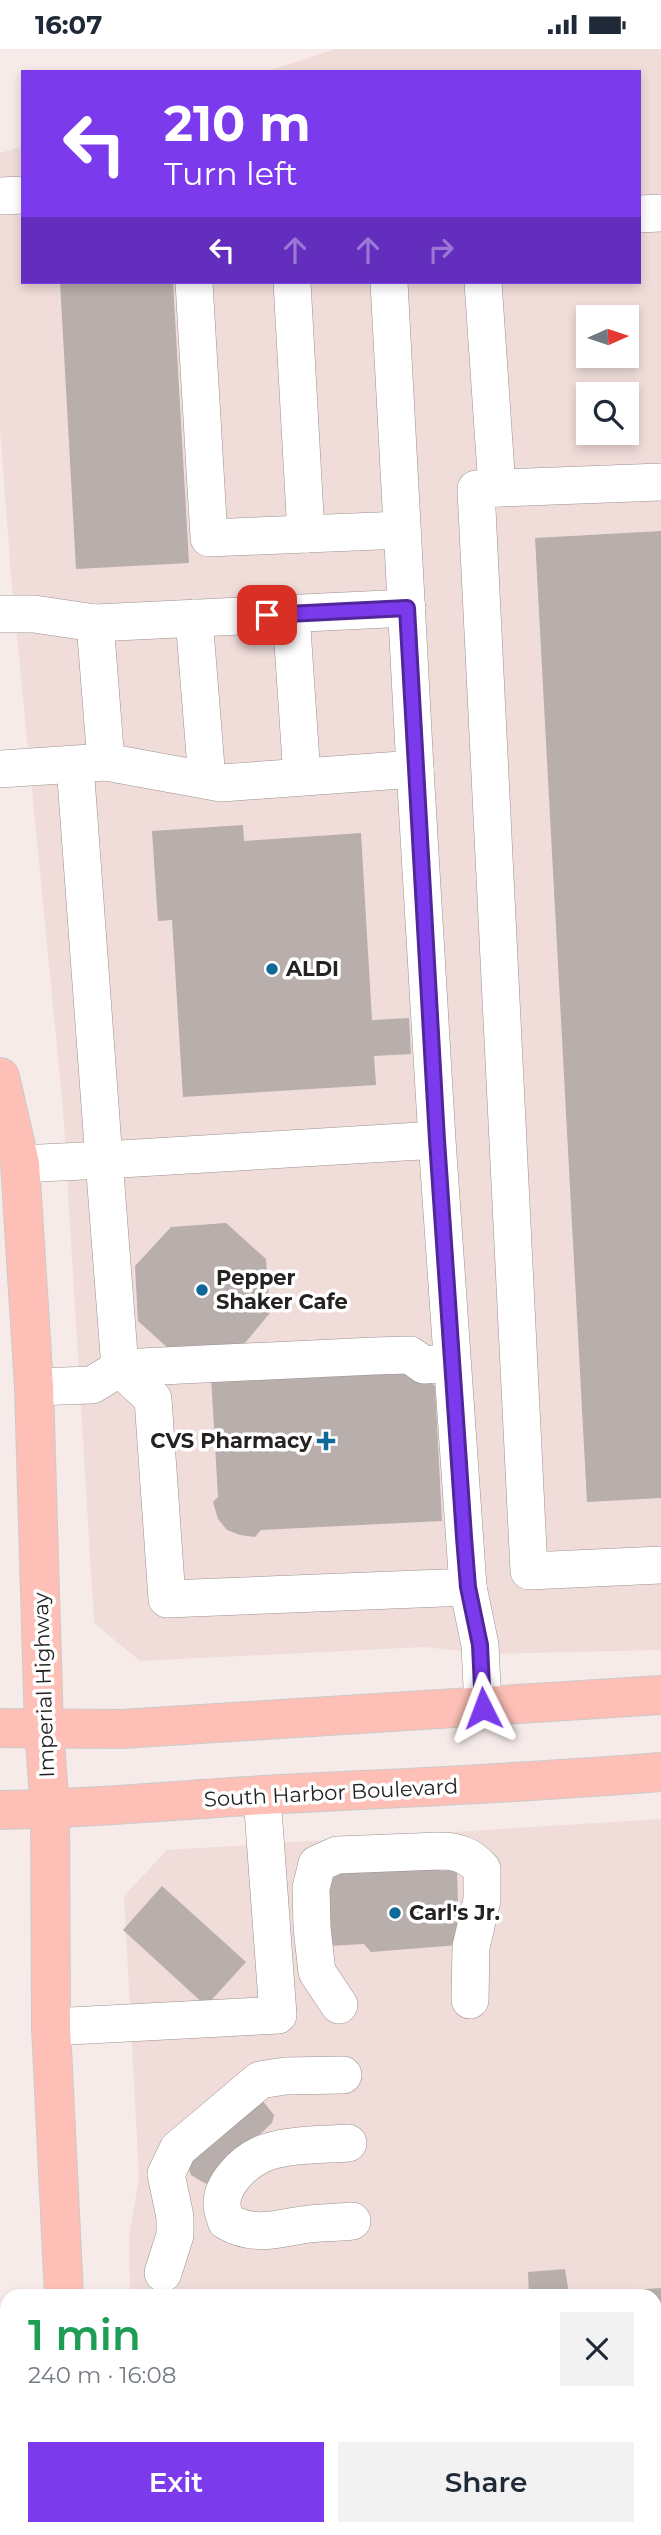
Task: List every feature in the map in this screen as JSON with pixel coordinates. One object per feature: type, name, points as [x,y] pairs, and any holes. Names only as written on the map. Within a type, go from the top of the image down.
[{"type":"main road","name":"Imperial Highway","points":[[0,1077],[20,1164],[34,1387],[44,1729],[50,1810],[51,2027],[64,2289]]},
{"type":"main road","points":[[0,1728],[122,1729],[661,1695]]},
{"type":"main road","name":"South Harbor Boulevard","points":[[0,1810],[50,1810],[262,1796],[515,1784],[661,1772]]},
{"type":"lane","points":[[0,196],[21,195]]},
{"type":"lane","points":[[641,214],[661,213]]},
{"type":"lane","points":[[194,284],[209,538],[402,530]]},
{"type":"lane","points":[[292,284],[306,534]]},
{"type":"lane","points":[[389,284],[437,1140],[468,1587],[480,1645],[483,1708]]},
{"type":"lane","points":[[483,284],[497,488]]},
{"type":"lane","points":[[661,482],[476,489],[529,1571],[661,1566]]},
{"type":"lane","points":[[0,614],[34,614],[95,623],[407,608]]},
{"type":"lane","points":[[291,614],[302,776]]},
{"type":"lane","points":[[194,618],[207,780]]},
{"type":"lane","points":[[95,623],[90,763],[104,1160],[120,1368],[153,1399],[167,1599],[468,1587]]},
{"type":"lane","points":[[0,769],[90,763],[221,783],[415,769]]},
{"type":"lane","points":[[20,1164],[437,1140]]},
{"type":"lane","points":[[34,1387],[92,1385],[120,1368],[410,1355],[424,1365],[453,1363]]},
{"type":"lane","points":[[51,2027],[278,2015],[262,1796]]},
{"type":"lane","points":[[339,2004],[317,1972],[311,1888],[317,1864],[337,1855],[439,1850],[455,1851],[470,1857],[482,1869],[482,1900],[471,1947],[470,2000]]},
{"type":"lane","points":[[163,2273],[175,2235],[175,2217],[166,2174],[178,2149],[260,2080],[285,2076],[344,2075]]},
{"type":"lane","points":[[348,2143],[283,2149],[261,2154],[237,2173],[224,2191],[222,2205],[226,2221],[240,2229],[282,2230],[296,2225],[352,2221]]},
{"type":"shaded area","points":[[337,49],[661,49],[661,1650],[486,1654],[424,1647],[140,1661],[94,1623],[63,1109],[11,575],[0,431],[0,153],[21,147],[21,284],[641,284],[641,70],[270,70]]},
{"type":"shaded area","points":[[661,1819],[661,2289],[130,2289],[129,2236],[139,2178],[124,1896],[167,1850]]},
{"type":"building","points":[[60,284],[173,284],[189,563],[76,569]]},
{"type":"building","points":[[661,531],[661,1498],[587,1502],[535,538]]},
{"type":"building","name":"ALDI","points":[[243,825],[244,841],[361,833],[372,1020],[409,1018],[411,1054],[374,1056],[376,1085],[183,1097],[172,920],[158,921],[152,831]]},
{"type":"building","name":"Pepper Shaker Cafe","points":[[226,1223],[266,1259],[270,1313],[235,1355],[179,1358],[138,1321],[135,1266],[171,1227]]},
{"type":"building","name":"CVS Pharmacy","points":[[411,1365],[435,1386],[442,1521],[261,1530],[255,1537],[227,1530],[218,1519],[213,1502],[218,1497],[211,1376]]},
{"type":"building","points":[[438,1860],[441,1871],[457,1869],[459,1945],[371,1952],[364,1944],[328,1946],[322,1866]]},
{"type":"building","points":[[162,1886],[246,1962],[206,2006],[123,1930]]},
{"type":"building","points":[[258,2095],[274,2115],[272,2123],[206,2184],[191,2175],[185,2158]]},
{"type":"building","points":[[565,2269],[568,2289],[529,2289],[528,2272]]},
{"type":"place","name":"ALDI","points":[[272,969]]},
{"type":"place","name":"Pepper Shaker Cafe","points":[[202,1290]]},
{"type":"place","name":"CVS Pharmacy","points":[[326,1441]]},
{"type":"place","name":"Carl's Jr.","points":[[395,1913]]},
{"type":"route","points":[[267,615],[407,608],[437,1140],[464,1537],[468,1587],[480,1645],[483,1708]]}]
